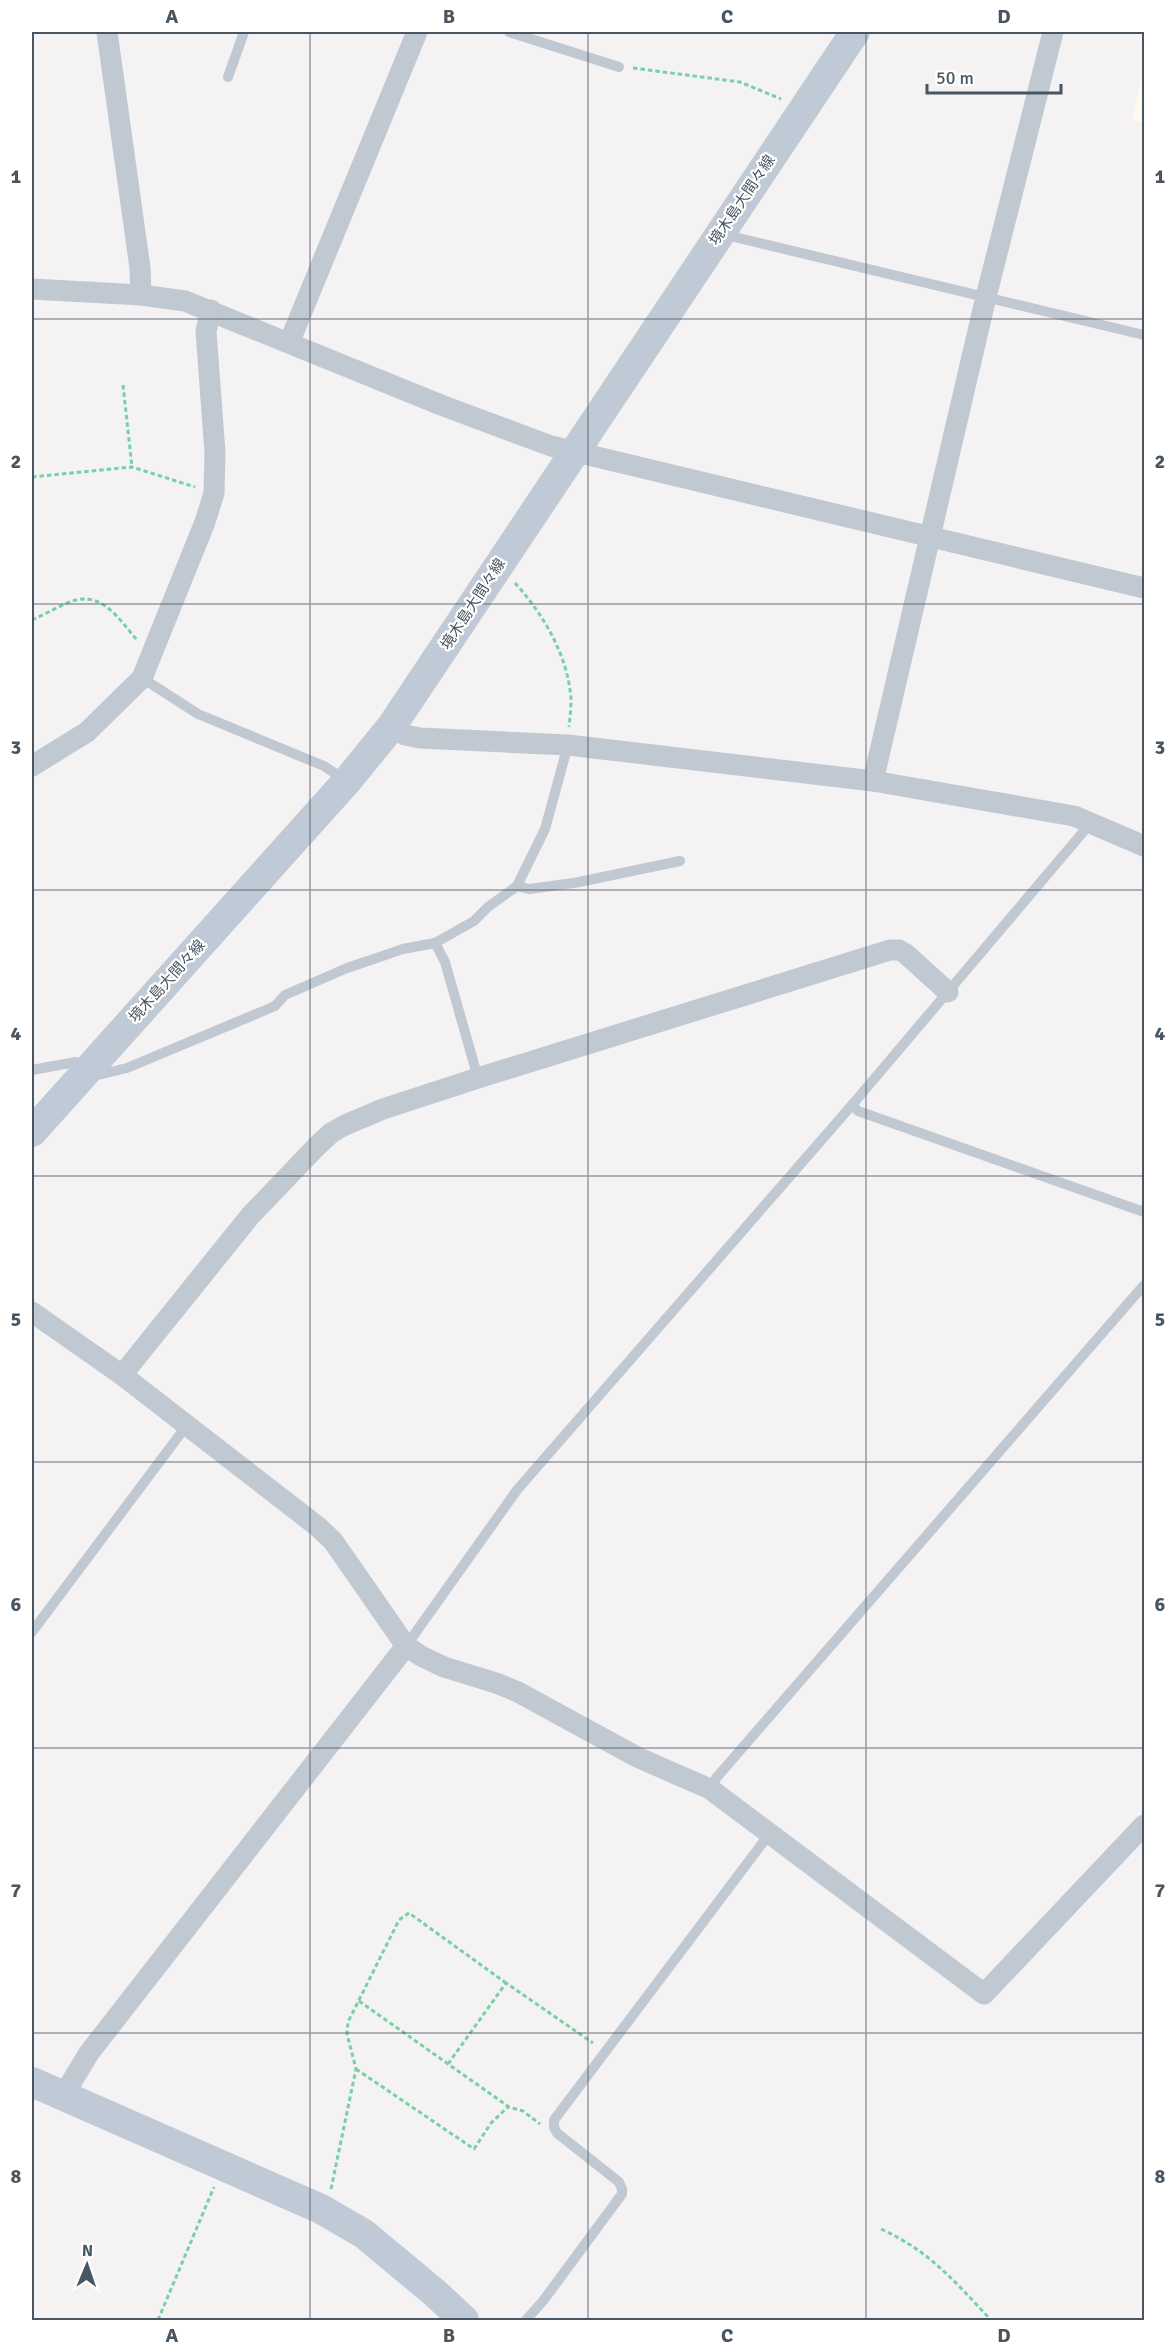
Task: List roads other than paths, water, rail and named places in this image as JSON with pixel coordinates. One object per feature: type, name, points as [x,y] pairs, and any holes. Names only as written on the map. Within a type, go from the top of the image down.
[{"type":"main road","name":"境木島大間々線","points":[[32,1132],[347,781],[391,727],[855,32]]},
{"type":"main road","points":[[32,2082],[321,2209],[364,2234],[464,2320]]},
{"type":"street","points":[[107,32],[141,268],[141,295]]},
{"type":"street","points":[[289,342],[417,32]]},
{"type":"street","points":[[873,781],[986,297],[1053,32]]},
{"type":"street","points":[[32,289],[141,295],[185,301],[441,405],[551,446],[1144,588]]},
{"type":"street","points":[[32,766],[87,732],[142,678],[205,522],[214,493],[215,453],[206,331],[211,310]]},
{"type":"street","points":[[391,727],[405,735],[420,738],[568,745],[873,781],[1039,808],[1089,820],[1144,846]]},
{"type":"street","points":[[122,1375],[250,1216],[331,1133],[373,1113],[478,1078],[890,950],[899,950],[906,954],[948,992]]},
{"type":"street","points":[[32,1312],[122,1375],[333,1540],[406,1646],[444,1667],[518,1692],[637,1757],[710,1789],[984,1994],[1144,1825]]},
{"type":"street","points":[[63,2096],[88,2053],[406,1646]]},
{"type":"lane","points":[[228,77],[244,32]]},
{"type":"lane","points":[[509,32],[620,68]]},
{"type":"lane","points":[[722,230],[730,236],[1144,335]]},
{"type":"lane","points":[[142,678],[198,714],[324,766],[347,781]]},
{"type":"lane","points":[[32,1070],[69,1062],[76,1062],[98,1075],[128,1068],[275,1006],[285,995],[346,968],[403,949],[435,943],[474,921],[517,886],[545,829],[568,745]]},
{"type":"lane","points":[[406,1646],[517,1490],[852,1105],[1084,831],[1089,820]]},
{"type":"lane","points":[[517,886],[529,889],[574,883],[680,861]]},
{"type":"lane","points":[[435,943],[445,962],[478,1078]]},
{"type":"lane","points":[[852,1105],[858,1111],[1144,1212]]},
{"type":"lane","points":[[710,1789],[717,1777],[1144,1286]]},
{"type":"lane","points":[[32,1632],[187,1425]]},
{"type":"lane","points":[[526,2320],[543,2301],[622,2194],[622,2189],[614,2177],[557,2133],[554,2127],[557,2114],[770,1833]]}]
